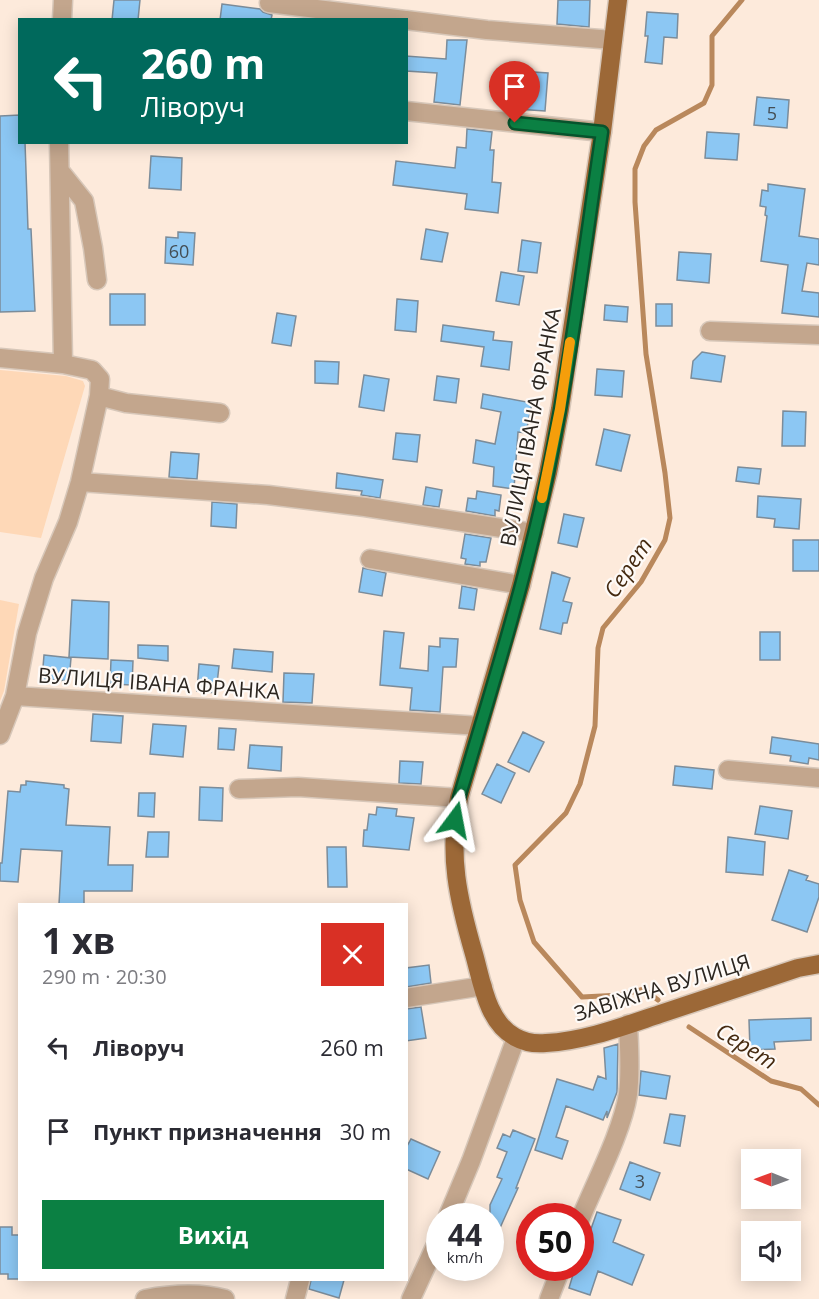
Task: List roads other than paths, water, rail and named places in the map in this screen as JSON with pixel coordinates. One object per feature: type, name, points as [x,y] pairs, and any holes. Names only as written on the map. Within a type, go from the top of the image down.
[{"type":"main road","name":"ВУЛИЦЯ ІВАНА ФРАНКА","points":[[516,1038],[497,1020],[483,986],[462,914],[453,849],[455,820],[459,798],[521,585],[560,409],[602,132],[618,0]]},
{"type":"main road","points":[[798,968],[819,954]]},
{"type":"main road","name":"ЗАВІЖНА ВУЛИЦЯ","points":[[516,1038],[547,1043],[580,1037],[628,1024],[798,968],[819,964]]},
{"type":"street","points":[[62,18],[63,0]]},
{"type":"street","points":[[269,3],[390,18]]},
{"type":"street","points":[[408,20],[487,30],[613,40]]},
{"type":"street","points":[[408,111],[602,132]]},
{"type":"street","points":[[59,144],[63,364]]},
{"type":"street","points":[[60,171],[84,201],[97,280]]},
{"type":"street","points":[[710,331],[819,335]]},
{"type":"street","points":[[0,358],[63,364],[92,370],[100,379],[99,396],[80,482],[68,522],[44,578],[27,633],[15,696],[0,735]]},
{"type":"street","points":[[99,396],[126,403],[220,413]]},
{"type":"street","points":[[80,482],[268,495],[365,507],[534,533]]},
{"type":"street","points":[[370,558],[521,585]]},
{"type":"street","name":"ВУЛИЦЯ ІВАНА ФРАНКА","points":[[15,696],[480,726]]},
{"type":"street","points":[[728,770],[819,778]]},
{"type":"street","points":[[239,789],[298,787],[459,798]]},
{"type":"street","points":[[408,998],[483,986]]},
{"type":"street","points":[[587,1203],[621,1121],[628,1095],[630,1067],[628,1024]]},
{"type":"street","points":[[453,1203],[516,1038]]},
{"type":"street","points":[[411,1299],[426,1266]]},
{"type":"street","points":[[295,1299],[300,1281]]},
{"type":"street","points":[[549,1299],[556,1281]]},
{"type":"street","points":[[145,1299],[166,1294],[194,1294],[225,1299]]},
{"type":"waterway","name":"Серет","points":[[658,1000],[644,989],[621,995],[582,997],[534,942],[520,900],[515,865],[566,813],[580,784],[595,726],[598,648],[603,628],[641,582],[665,540],[670,518],[646,354],[635,202],[635,169],[644,146],[656,130],[704,103],[712,85],[712,36],[742,0]]},
{"type":"waterway","name":"Серет","points":[[689,1027],[771,1081],[801,1089],[819,1105]]}]
